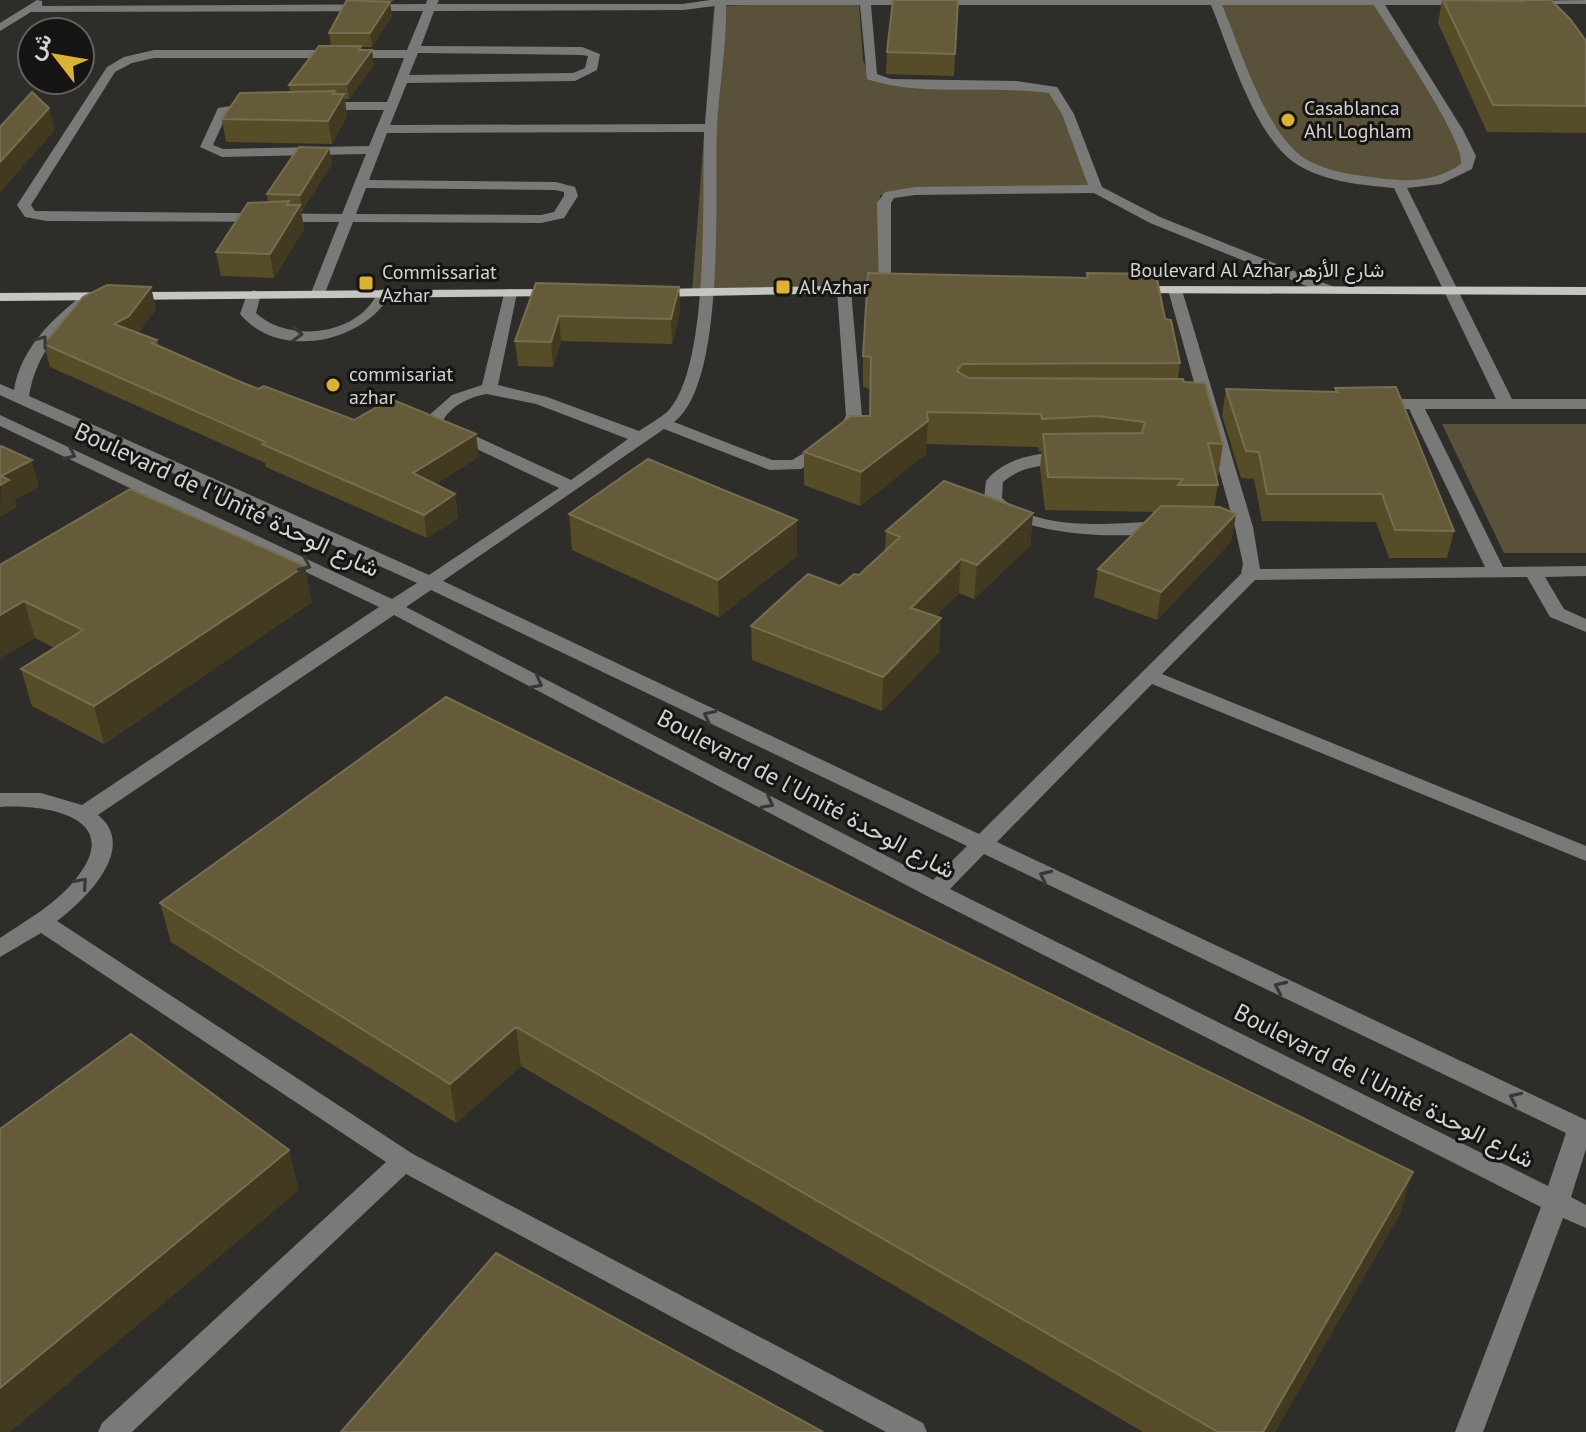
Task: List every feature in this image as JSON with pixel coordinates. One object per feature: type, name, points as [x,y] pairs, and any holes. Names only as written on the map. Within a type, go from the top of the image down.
[{"type":"main road","points":[[631,293],[915,289]]},
{"type":"main road","name":"Boulevard Al Azhar شارع الأزهر","points":[[1113,290],[1586,291]]},
{"type":"main road","points":[[0,297],[570,293]]},
{"type":"main road","points":[[0,308],[63,298]]},
{"type":"street","points":[[0,28],[26,9],[46,0]]},
{"type":"street","points":[[1514,7],[1545,0],[1586,1]]},
{"type":"street","points":[[26,9],[284,4],[683,7],[866,4],[1379,5],[1482,8]]},
{"type":"street","points":[[318,293],[432,4]]},
{"type":"street","points":[[866,4],[871,76],[878,80],[1031,85],[1053,90],[1068,114],[1096,189]]},
{"type":"street","points":[[85,813],[572,487],[663,423],[687,400],[707,293],[711,128],[720,5]]},
{"type":"street","points":[[1216,5],[1268,118],[1287,150],[1324,172],[1399,185],[1443,180],[1467,166],[1469,156],[1457,130],[1379,5]]},
{"type":"street","points":[[1514,7],[1586,13]]},
{"type":"street","points":[[359,184],[556,186],[570,190],[571,196],[562,212],[550,219],[47,217],[30,214],[24,205],[111,70],[128,60],[154,54],[582,51],[594,54],[591,70],[575,77],[402,79]]},
{"type":"street","points":[[267,106],[232,107],[222,111],[206,147],[222,153],[372,150]]},
{"type":"street","points":[[299,106],[392,106]]},
{"type":"street","points":[[382,129],[711,128]]},
{"type":"street","points":[[1399,185],[1454,292],[1507,406]]},
{"type":"street","points":[[884,289],[884,203],[890,195],[915,191],[1096,189],[1155,220],[1329,290]]},
{"type":"street","points":[[663,423],[770,465],[786,466],[805,461],[843,437],[854,416],[844,290]]},
{"type":"street","points":[[935,891],[1250,575],[1252,564],[1236,527],[1210,402],[1175,290]]},
{"type":"street","points":[[254,294],[248,314],[253,322],[266,329],[304,335],[327,333],[363,321],[375,311],[384,293]]},
{"type":"street","points":[[489,389],[510,293]]},
{"type":"street","points":[[21,399],[23,378],[31,356],[54,326],[89,297]]},
{"type":"street","name":"Boulevard de l'Unité شارع الوحدة","points":[[0,389],[428,581],[1583,1130]]},
{"type":"street","points":[[572,487],[436,424],[434,418],[453,402],[489,389],[523,396],[641,438]]},
{"type":"street","points":[[1367,404],[1586,404]]},
{"type":"street","points":[[1415,405],[1497,573]]},
{"type":"street","name":"Boulevard de l'Unité شارع الوحدة","points":[[0,420],[391,606],[935,891],[1586,1217]]},
{"type":"street","points":[[1086,457],[1043,457],[1008,467],[995,481],[993,499],[1011,516],[1043,524],[1182,526]]},
{"type":"street","points":[[1250,575],[1586,571]]},
{"type":"street","points":[[1533,572],[1557,613],[1586,626]]},
{"type":"street","points":[[1147,675],[1586,854]]},
{"type":"street","points":[[0,800],[47,798],[85,813],[101,838],[100,857],[89,878],[40,921],[0,949]]},
{"type":"street","points":[[40,921],[404,1161],[913,1432]]},
{"type":"street","points":[[1469,1432],[1583,1130]]},
{"type":"street","points":[[112,1432],[404,1161]]},
{"type":"shaded area","points":[[1216,0],[1375,0],[1472,150],[1463,169],[1410,183],[1374,184],[1338,176],[1300,160],[1273,127]]},
{"type":"shaded area","points":[[859,2],[863,60],[870,78],[1053,90],[1096,189],[880,195],[879,292],[692,292],[714,6]]},
{"type":"shaded area","points":[[1442,424],[1586,424],[1586,553],[1504,553]]},
{"type":"building","points":[[347,0],[390,2],[370,33],[329,33]]},
{"type":"building","points":[[893,0],[958,0],[955,54],[887,52]]},
{"type":"building","points":[[1443,0],[1551,0],[1586,41],[1586,106],[1493,105]]},
{"type":"building","points":[[319,46],[361,46],[359,50],[372,50],[347,84],[289,85]]},
{"type":"building","points":[[335,91],[333,94],[344,94],[328,121],[222,119],[240,93]]},
{"type":"building","points":[[28,96],[36,96],[49,108],[0,162],[0,127]]},
{"type":"building","points":[[299,147],[329,148],[300,195],[267,194]]},
{"type":"building","points":[[289,201],[287,205],[300,205],[270,254],[216,252],[248,203]]},
{"type":"building","points":[[868,273],[1088,278],[1087,273],[1156,274],[1165,319],[1171,320],[1180,363],[962,364],[957,371],[968,378],[1183,379],[1184,382],[1205,383],[1223,444],[1208,443],[1218,485],[1178,485],[1183,479],[1048,477],[1043,434],[1142,433],[1145,422],[1098,416],[1042,419],[1041,414],[927,412],[928,421],[861,472],[804,452],[851,416],[870,416],[871,357],[863,356]]},
{"type":"building","points":[[536,283],[679,287],[671,319],[559,316],[551,342],[515,341]]},
{"type":"building","points":[[107,285],[151,287],[129,316],[114,324],[157,340],[152,343],[258,389],[264,386],[354,420],[391,399],[476,434],[413,473],[455,494],[424,515],[44,344],[83,297]]},
{"type":"building","points":[[1396,387],[1454,531],[1395,530],[1382,494],[1267,494],[1259,452],[1246,451],[1226,389],[1337,392],[1335,388]]},
{"type":"building","points":[[0,447],[32,460],[1,476],[9,480],[0,485]]},
{"type":"building","points":[[648,459],[797,520],[718,580],[569,514]]},
{"type":"building","points":[[944,481],[1033,513],[977,565],[961,559],[911,608],[941,618],[883,677],[751,626],[808,574],[840,586],[854,574],[859,575],[900,537],[886,531]]},
{"type":"building","points":[[130,489],[305,566],[94,706],[21,669],[83,630],[24,601],[0,615],[0,565]]},
{"type":"building","points":[[1161,506],[1220,507],[1236,514],[1161,592],[1098,569]]},
{"type":"building","points":[[446,697],[1413,1172],[1263,1432],[1218,1432],[516,1027],[450,1084],[160,903]]},
{"type":"building","points":[[131,1034],[289,1150],[0,1388],[0,1129]]},
{"type":"building","points":[[496,1253],[823,1432],[341,1432]]},
{"type":"place","name":"Casablanca Ahl Loghlam","points":[[1288,120]]},
{"type":"place","name":"Commissariat Azhar","points":[[366,283]]},
{"type":"place","name":"Al Azhar","points":[[783,287]]},
{"type":"place","name":"commisariat azhar","points":[[333,385]]}]
